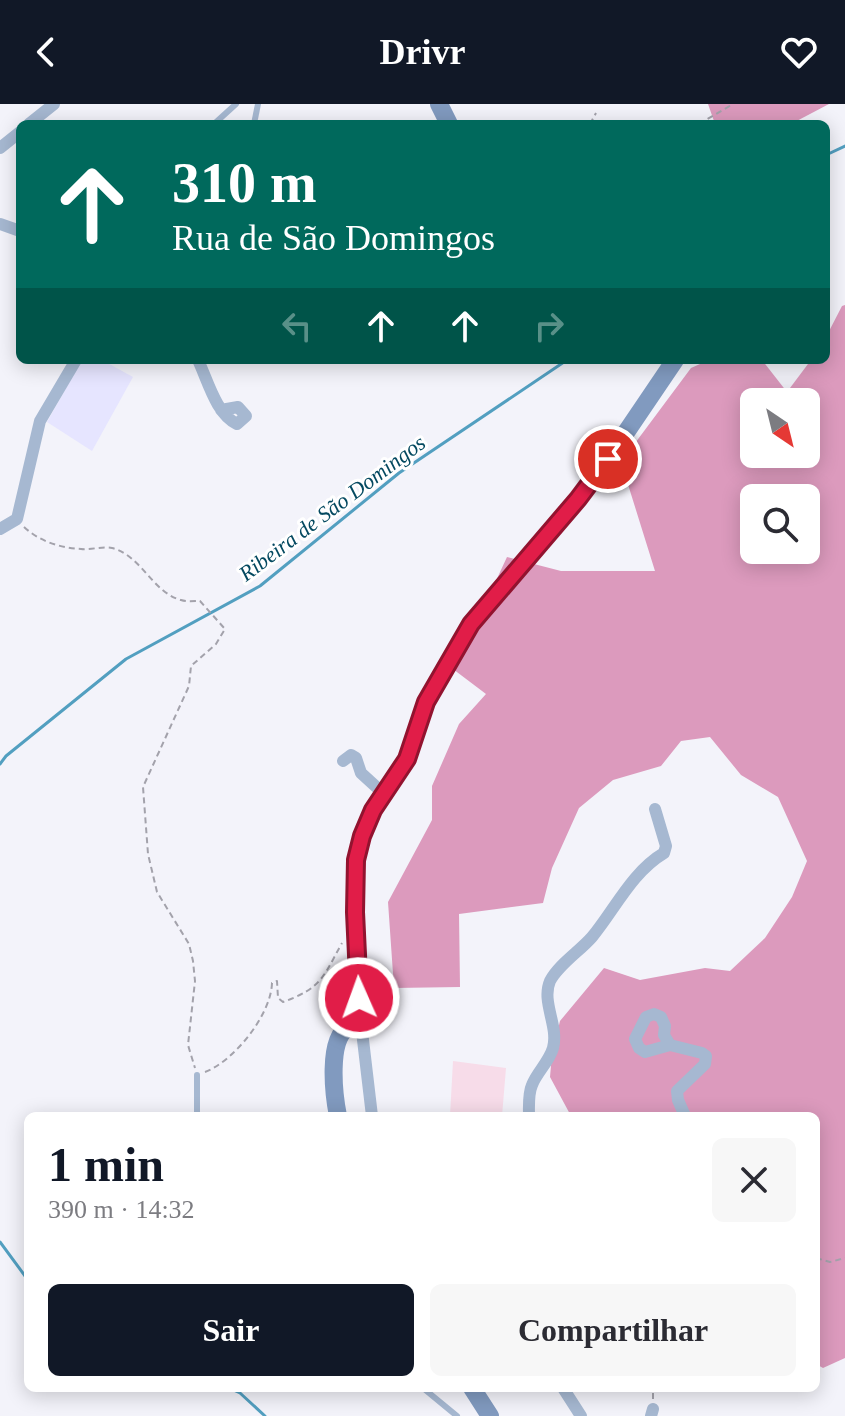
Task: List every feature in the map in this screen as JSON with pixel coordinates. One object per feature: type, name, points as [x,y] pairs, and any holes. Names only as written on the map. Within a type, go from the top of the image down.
[{"type":"street","points":[[39,120],[54,104]]},
{"type":"street","points":[[0,148],[16,135]]},
{"type":"street","points":[[0,529],[17,519],[40,421],[74,364]]},
{"type":"street","points":[[200,364],[221,410]]},
{"type":"street","points":[[372,1112],[361,1023],[356,929],[356,860],[362,836],[373,810],[407,759],[426,702],[471,624],[608,459],[672,364]]},
{"type":"street","points":[[343,761],[351,755],[356,758],[361,773],[384,794]]},
{"type":"street","points":[[529,1112],[531,1087],[553,1049],[554,1030],[548,985],[555,973],[593,935],[640,874],[664,853],[666,846],[655,809]]},
{"type":"street","points":[[337,1112],[334,1059],[342,1034],[348,1027],[361,1023]]},
{"type":"street","points":[[670,1045],[706,1056],[705,1064],[677,1091],[683,1112]]},
{"type":"street","points":[[475,1392],[490,1416]]},
{"type":"street","points":[[566,1392],[581,1416]]},
{"type":"lane","points":[[218,120],[236,104]]},
{"type":"lane","points":[[196,1072],[197,1112]]},
{"type":"lane","points":[[428,1392],[457,1416]]},
{"type":"path","points":[[706,120],[733,104]]},
{"type":"path","points":[[592,120],[596,113]]},
{"type":"path","points":[[17,519],[37,538],[56,545],[80,549],[112,548],[127,555],[164,591],[181,600],[200,601],[225,629],[216,644],[191,666],[189,686],[143,787],[148,854],[157,892],[189,944],[193,961],[195,981],[188,1045],[196,1072],[227,1061],[265,1010],[272,993],[272,983],[277,981],[278,998],[283,1002],[307,993],[321,982],[348,932],[356,929]]},
{"type":"path","points":[[820,1259],[830,1262],[845,1258]]},
{"type":"shaded area","points":[[708,104],[829,104],[799,120],[714,120]]},
{"type":"shaded area","points":[[845,305],[845,1358],[823,1368],[820,1366],[820,1112],[569,1112],[550,1077],[560,1021],[604,968],[640,980],[705,968],[730,971],[765,938],[792,897],[807,861],[778,797],[741,775],[710,737],[681,741],[661,766],[613,780],[579,808],[552,868],[543,903],[459,914],[460,987],[394,988],[388,902],[432,820],[432,786],[459,724],[486,694],[441,660],[487,600],[507,557],[561,571],[655,571],[621,462],[691,368],[700,364],[765,364],[784,388],[740,388],[740,468],[820,468],[820,388],[790,388],[808,364],[830,364],[830,329]]},
{"type":"shaded area","points":[[80,364],[109,364],[133,377],[92,451],[47,422]]},
{"type":"shaded area","points":[[453,1061],[506,1068],[502,1112],[450,1112]]},
{"type":"waterway","name":"Ribeira de São Domingos","points":[[830,153],[845,146]]},
{"type":"waterway","name":"Ribeira de São Domingos","points":[[0,764],[126,659],[260,586],[399,473],[561,364]]},
{"type":"waterway","points":[[0,1242],[24,1275]]},
{"type":"waterway","points":[[238,1392],[265,1416]]},
{"type":"route","points":[[359,998],[356,860],[373,810],[407,759],[426,702],[471,624],[578,499],[608,459]]}]
